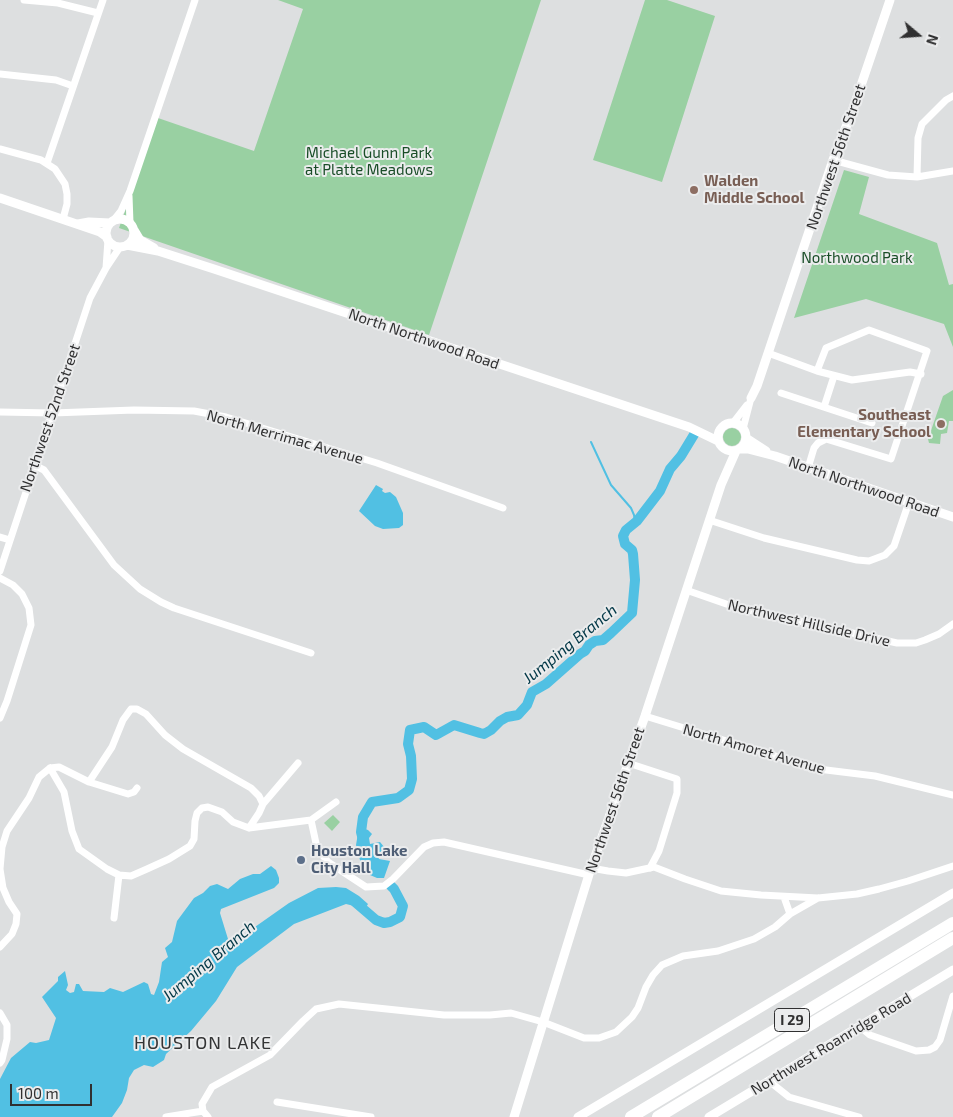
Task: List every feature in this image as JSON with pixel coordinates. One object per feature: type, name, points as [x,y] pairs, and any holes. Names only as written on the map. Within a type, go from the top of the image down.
[{"type":"highway","name":"I 29","points":[[630,1117],[953,922]]},
{"type":"highway","name":"I 29","points":[[658,1117],[953,938]]},
{"type":"street","points":[[24,0],[58,3],[98,13]]},
{"type":"street","points":[[47,162],[103,0]]},
{"type":"street","points":[[107,239],[106,230],[122,211],[130,191],[195,0]]},
{"type":"street","name":"Northwest 56th Street","points":[[733,423],[757,386],[833,160],[853,109],[890,0]]},
{"type":"street","points":[[0,74],[56,80],[73,86]]},
{"type":"street","points":[[917,177],[918,138],[922,124],[946,100],[953,96]]},
{"type":"street","points":[[0,149],[47,162],[55,169],[65,184],[67,204],[63,219]]},
{"type":"street","points":[[833,160],[888,175],[917,177],[953,171]]},
{"type":"street","points":[[0,198],[100,232],[113,245],[123,246],[133,239],[130,191]]},
{"type":"street","points":[[78,224],[124,220],[132,227]]},
{"type":"street","name":"North Northwood Road","points":[[132,227],[140,240],[158,251]]},
{"type":"street","name":"Northwest 52nd Street","points":[[106,268],[107,239]]},
{"type":"street","name":"North Northwood Road","points":[[123,246],[158,251],[689,427],[718,441]]},
{"type":"street","name":"Northwest 52nd Street","points":[[0,572],[90,298],[106,268],[123,246]]},
{"type":"street","points":[[808,468],[814,448],[818,443],[826,439],[891,460],[921,374],[927,351],[869,330],[826,348],[817,371]]},
{"type":"street","points":[[768,353],[817,371],[852,380],[910,372],[921,374]]},
{"type":"street","points":[[824,406],[834,376]]},
{"type":"street","points":[[781,392],[872,423]]},
{"type":"street","name":"Northwest 56th Street","points":[[745,433],[751,398]]},
{"type":"street","name":"North Merrimac Avenue","points":[[0,412],[194,411],[226,417],[377,463],[503,508]]},
{"type":"street","points":[[733,423],[745,433],[745,442],[738,450],[724,450],[718,441],[719,432],[721,428],[733,423]]},
{"type":"street","name":"North Northwood Road","points":[[689,427],[715,430],[721,428]]},
{"type":"street","name":"North Northwood Road","points":[[745,433],[775,456]]},
{"type":"street","name":"North Northwood Road","points":[[738,450],[748,449],[775,456],[953,518]]},
{"type":"street","name":"Northwest 56th Street","points":[[721,485],[725,462],[724,450]]},
{"type":"street","name":"Northwest 56th Street","points":[[514,1117],[590,871],[721,485],[738,450]]},
{"type":"street","points":[[34,465],[44,470],[114,565],[140,589],[174,608],[311,653]]},
{"type":"street","points":[[709,520],[764,538],[857,560],[870,561],[881,557],[894,546],[909,502]]},
{"type":"street","points":[[0,537],[10,540]]},
{"type":"street","points":[[0,578],[13,585],[22,594],[29,608],[31,625],[0,718]]},
{"type":"street","name":"Northwest Hillside Drive","points":[[686,590],[732,606],[897,643],[916,643],[933,637],[953,624]]},
{"type":"street","points":[[89,782],[112,747],[123,720],[131,709],[137,709],[146,714],[165,735],[183,749],[251,788],[259,796],[263,804]]},
{"type":"street","name":"North Amoret Avenue","points":[[644,716],[818,769],[875,776],[953,795]]},
{"type":"street","points":[[249,828],[263,804],[298,763]]},
{"type":"street","points":[[628,763],[677,779],[677,793],[659,851],[650,868]]},
{"type":"street","points":[[0,947],[12,934],[17,914],[3,888],[0,869],[2,847],[7,831],[29,798],[39,777],[50,768],[59,767],[89,782],[128,794],[134,792],[137,788]]},
{"type":"street","points":[[50,768],[64,792],[72,830],[79,849],[107,869],[119,875],[131,876],[169,859],[190,846],[194,839],[197,812],[202,808],[208,807],[222,812],[233,822],[249,828],[311,820],[336,802]]},
{"type":"street","points":[[311,820],[315,845],[328,862],[366,887],[384,886],[424,848],[433,843],[444,842],[590,871],[626,873],[658,868],[721,891],[818,898],[857,894],[879,889],[953,866]]},
{"type":"street","points":[[114,918],[119,875]]},
{"type":"street","points":[[578,1117],[953,893]]},
{"type":"street","points":[[784,896],[790,914]]},
{"type":"street","points":[[166,1117],[206,1114],[202,1104],[212,1087],[270,1055],[316,1009],[339,1004],[444,1015],[490,1016],[511,1013],[543,1022],[584,1038],[606,1037],[620,1029],[635,1013],[653,975],[662,965],[683,956],[707,954],[742,944],[768,931],[790,914],[818,898]]},
{"type":"street","name":"Northwest Roanridge Road","points":[[714,1116],[768,1081],[953,970]]},
{"type":"street","points":[[862,1025],[864,1030],[870,1035],[916,1051],[929,1050],[940,1040],[953,996]]},
{"type":"street","points":[[0,1013],[7,1025],[7,1039],[0,1063]]},
{"type":"street","points":[[768,1081],[789,1096],[860,1117]]},
{"type":"street","points":[[277,1102],[371,1117]]},
{"type":"green space","name":"Michael Gunn Park at Platte Meadows","points":[[278,0],[541,0],[429,335],[119,228],[158,118],[254,151],[303,9]]},
{"type":"green space","points":[[645,0],[667,0],[715,16],[662,182],[593,160]]},
{"type":"green space","name":"Northwood Park","points":[[844,170],[869,177],[859,214],[937,243],[949,285],[953,284],[953,347],[944,324],[866,299],[794,318]]},
{"type":"green space","points":[[953,390],[953,421],[949,421],[947,433],[941,434],[940,444],[929,443],[928,439],[943,396]]},
{"type":"green space","points":[[732,428],[738,431],[741,437],[738,443],[732,446],[726,443],[723,437],[726,431]]},
{"type":"green space","points":[[333,815],[340,822],[332,831],[324,823]]},
{"type":"water","points":[[376,485],[383,489],[382,491],[385,493],[390,492],[396,497],[403,513],[403,525],[399,528],[383,529],[375,526],[359,511]]},
{"type":"water","points":[[362,828],[372,834],[369,838],[370,844],[380,842],[385,848],[378,853],[379,859],[390,861],[384,878],[370,875],[361,864],[356,845],[358,833]]},
{"type":"water","name":"HOUSTON LAKE","points":[[271,866],[276,870],[279,878],[279,883],[274,888],[221,909],[220,913],[228,939],[235,941],[289,903],[318,888],[346,888],[368,904],[362,911],[346,904],[294,924],[237,967],[216,1001],[191,1031],[166,1054],[164,1060],[153,1067],[144,1065],[134,1070],[129,1078],[122,1103],[112,1117],[0,1117],[0,1079],[11,1058],[30,1042],[36,1043],[49,1040],[56,1018],[42,997],[58,981],[58,977],[65,971],[68,985],[66,990],[70,993],[74,992],[76,984],[79,984],[83,991],[104,992],[110,988],[123,992],[144,982],[148,984],[151,994],[154,995],[159,982],[162,962],[168,957],[165,948],[172,942],[177,921],[194,898],[210,886],[217,884],[228,889],[240,879],[253,874],[260,874]]},
{"type":"waterway","name":"Jumping Branch","points":[[363,840],[361,832],[363,817],[372,802],[398,798],[409,790],[412,779],[411,756],[408,744],[410,730],[424,727],[436,735],[454,725],[484,734],[507,717],[518,715],[527,705],[532,692],[546,684],[585,651],[589,645],[595,641],[603,640],[632,613],[635,580],[633,554],[632,550],[625,544],[623,536],[660,491],[670,469],[681,456],[695,433]]},
{"type":"waterway","points":[[591,442],[611,485],[631,508],[635,523]]},
{"type":"waterway","name":"Jumping Branch","points":[[355,902],[376,920],[384,923],[390,922],[400,917],[403,906],[391,886]]},
{"type":"place","name":"Walden Middle School","points":[[694,190]]},
{"type":"place","name":"Southeast Elementary School","points":[[941,424]]},
{"type":"place","name":"Houston Lake City Hall","points":[[301,860]]},
{"type":"district","name":"HOUSTON LAKE","points":[[203,1043]]}]
